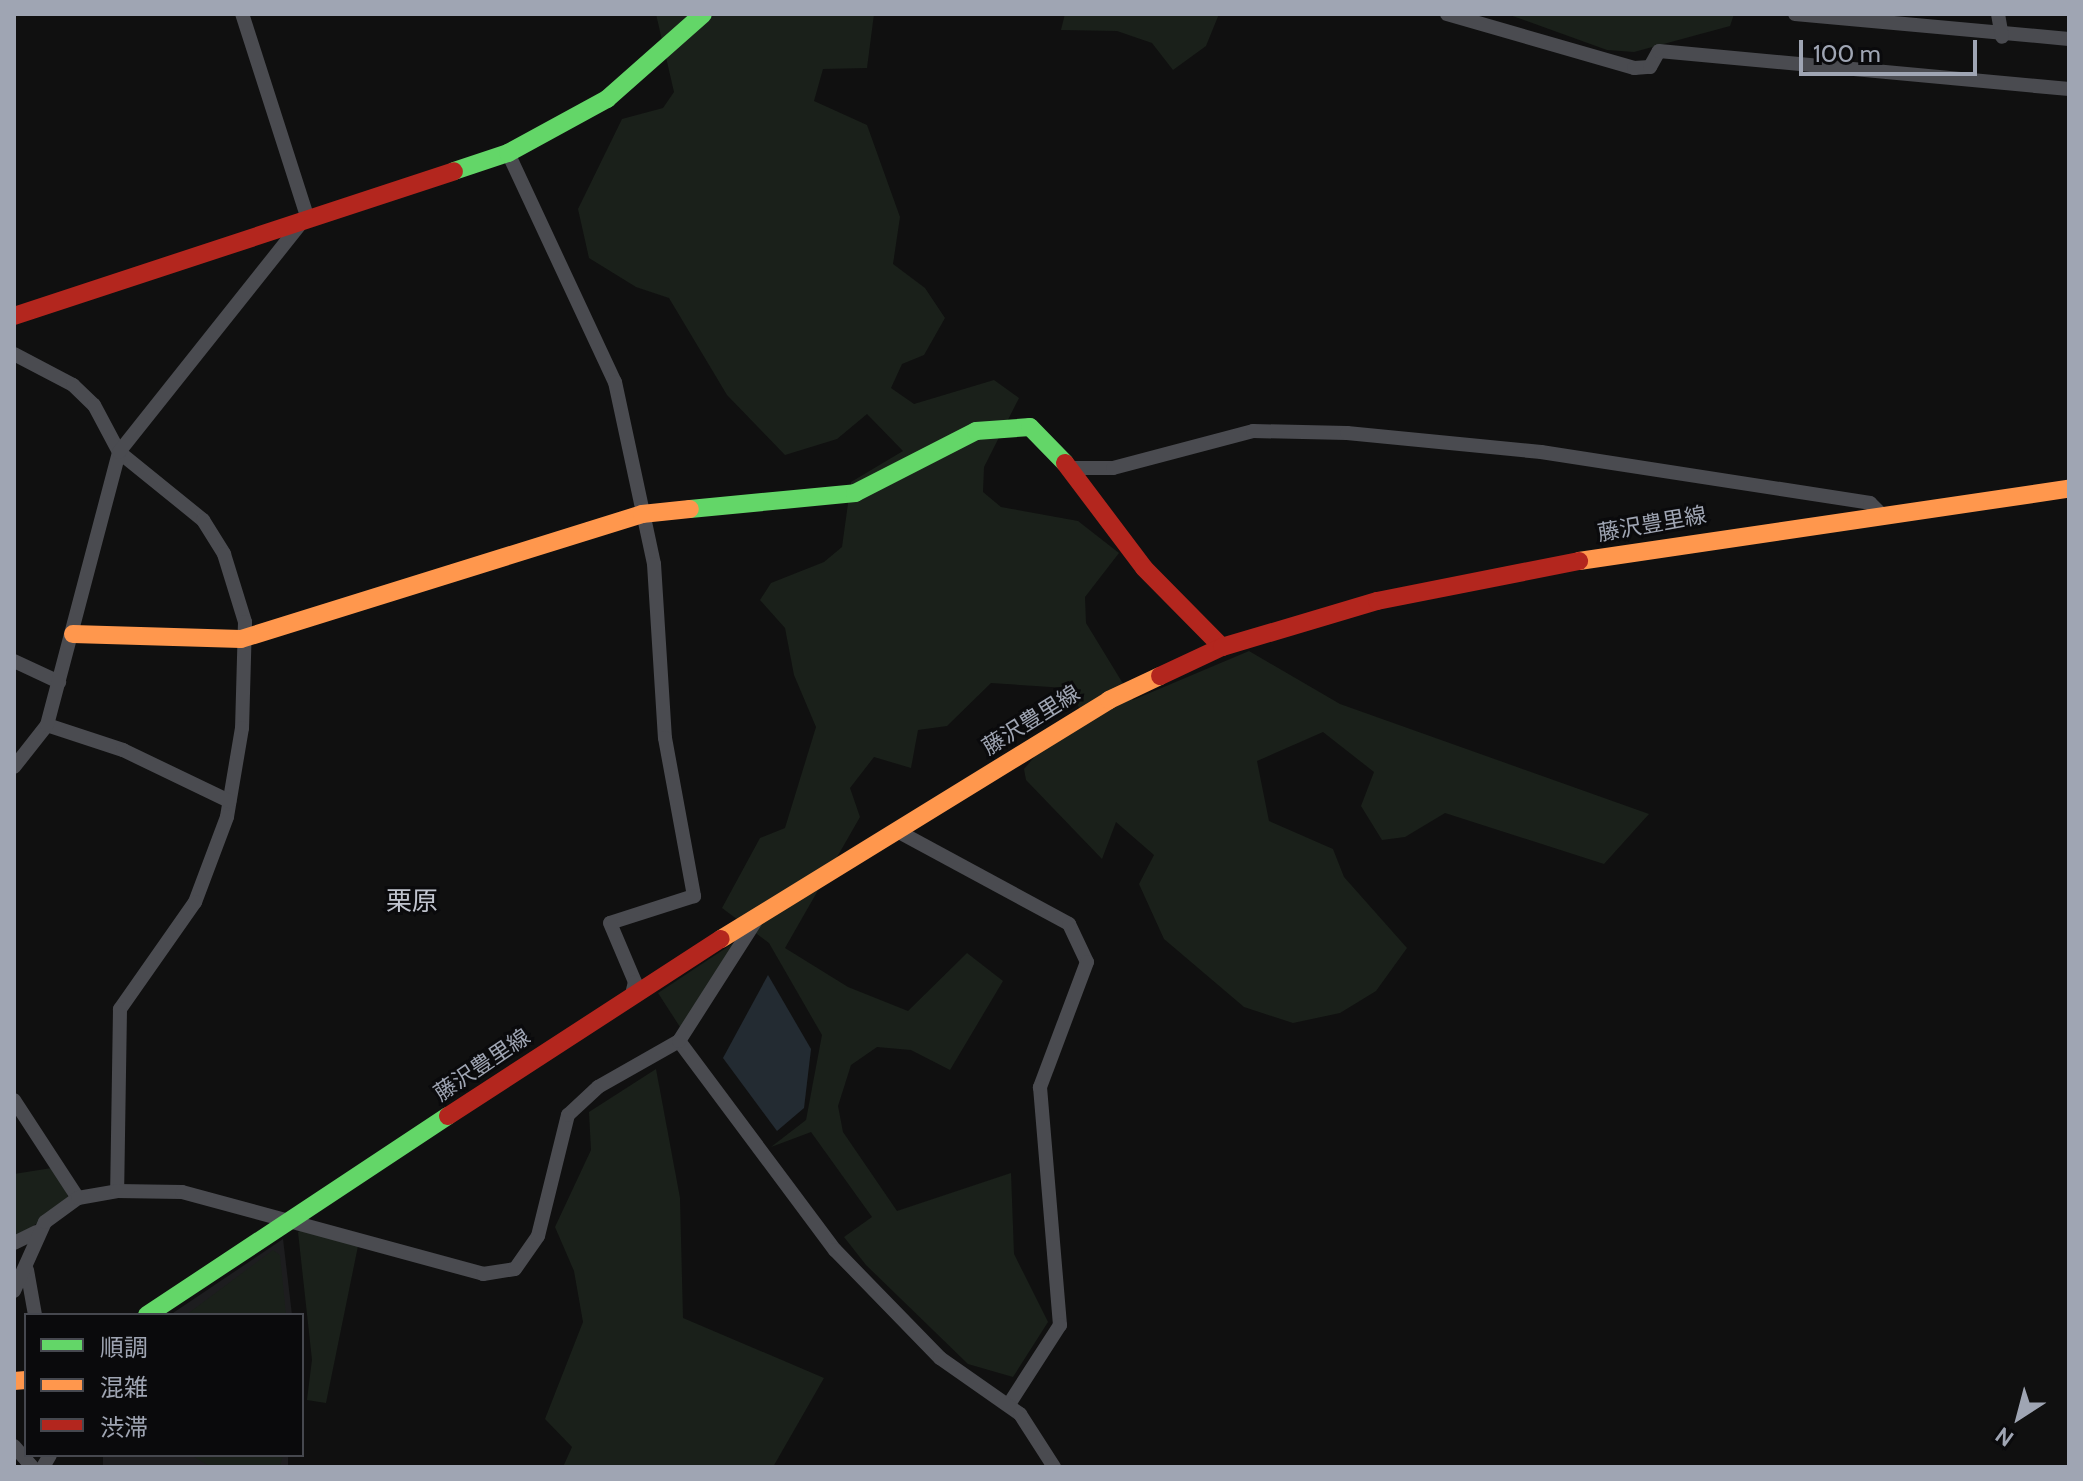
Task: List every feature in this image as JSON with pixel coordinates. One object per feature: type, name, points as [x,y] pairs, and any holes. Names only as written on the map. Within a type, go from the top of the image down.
[{"type":"main road","points":[[14,316],[307,216],[508,153],[618,91],[703,14]]},
{"type":"main road","points":[[73,634],[241,639],[642,514],[855,493],[976,431],[1030,427],[1070,468],[1144,568],[1222,647]]},
{"type":"main road","name":"藤沢豊里線","points":[[150,1313],[632,994],[901,833],[1109,700],[1222,647],[1377,601],[1881,514],[2069,489]]},
{"type":"street","points":[[14,767],[47,725],[119,452],[307,216],[242,14]]},
{"type":"street","points":[[1447,14],[1634,68],[1650,67],[1659,51],[2069,89]]},
{"type":"street","points":[[1795,14],[2002,37],[2069,39]]},
{"type":"street","points":[[1998,14],[2002,37]]},
{"type":"street","points":[[508,153],[615,382],[640,476],[642,514],[654,564],[676,828],[694,896],[610,923],[635,982],[632,994]]},
{"type":"street","points":[[14,354],[73,385],[94,405],[119,452],[203,520],[240,593],[242,728],[229,801],[195,902],[120,1009],[117,1191]]},
{"type":"street","points":[[1070,468],[1113,468],[1253,431],[1347,433],[1541,452],[1870,503],[1881,514]]},
{"type":"street","points":[[14,661],[59,682]]},
{"type":"street","points":[[47,725],[123,750],[229,801]]},
{"type":"street","points":[[901,833],[1069,924],[1087,962],[1040,1087],[1060,1325],[1009,1404]]},
{"type":"street","points":[[14,1243],[37,1232],[78,1198],[117,1191],[182,1192],[296,1218],[483,1274],[515,1269],[538,1236],[576,1104],[679,1041],[758,917]]},
{"type":"street","points":[[679,1041],[835,1250],[940,1358],[1009,1404],[1054,1467]]},
{"type":"street","points":[[14,1100],[78,1198]]},
{"type":"street","points":[[14,1291],[27,1270],[37,1232]]},
{"type":"street","points":[[27,1270],[35,1313]]},
{"type":"street","points":[[14,1446],[32,1467]]},
{"type":"shaded area","points":[[656,14],[874,14],[867,68],[823,69],[814,101],[867,125],[900,217],[893,264],[925,288],[945,318],[924,355],[902,364],[891,388],[914,404],[994,380],[1019,398],[984,467],[983,492],[1001,507],[1078,521],[1119,553],[1085,597],[1086,623],[1133,700],[1249,651],[1340,704],[1649,814],[1604,864],[1445,813],[1405,837],[1382,840],[1361,806],[1374,772],[1323,732],[1257,761],[1269,821],[1333,849],[1344,877],[1407,948],[1376,991],[1340,1013],[1293,1023],[1244,1007],[1164,939],[1139,884],[1154,855],[1116,822],[1102,859],[1026,780],[1024,769],[1037,754],[1087,719],[1066,688],[991,683],[947,726],[918,730],[911,768],[874,757],[850,788],[860,817],[785,948],[848,987],[908,1011],[967,953],[1003,981],[950,1070],[911,1050],[877,1047],[851,1065],[838,1106],[843,1132],[897,1211],[1011,1173],[1014,1254],[1048,1322],[1013,1377],[968,1364],[866,1265],[844,1237],[872,1217],[811,1132],[771,1147],[806,1120],[822,1035],[769,943],[722,908],[760,838],[785,828],[816,727],[794,675],[785,628],[760,600],[771,583],[824,562],[842,547],[851,482],[903,451],[867,414],[837,439],[785,455],[727,395],[669,298],[636,287],[589,258],[578,209],[622,119],[663,108],[674,92]]},
{"type":"shaded area","points":[[1065,14],[1219,14],[1206,46],[1173,70],[1152,43],[1117,31],[1061,30]]},
{"type":"shaded area","points":[[1507,14],[1734,14],[1730,26],[1634,52],[1607,50]]},
{"type":"shaded area","points":[[735,942],[682,1030],[658,993]]},
{"type":"shaded area","points":[[768,975],[811,1049],[804,1108],[777,1131],[723,1058]]},
{"type":"shaded area","points":[[656,1069],[680,1198],[683,1318],[824,1378],[773,1467],[563,1467],[572,1447],[545,1419],[583,1322],[574,1271],[555,1227],[591,1150],[589,1112]]},
{"type":"shaded area","points":[[58,1167],[69,1200],[14,1240],[14,1174]]},
{"type":"shaded area","points":[[304,1229],[358,1246],[326,1403],[307,1400],[312,1360],[298,1232]]},
{"type":"shaded area","points":[[283,1239],[292,1313],[173,1313]]},
{"type":"shaded area","points":[[273,1250],[280,1255],[286,1313],[189,1313]]},
{"type":"shaded area","points":[[103,1457],[288,1457],[288,1467],[103,1467]]},
{"type":"shaded area","points":[[194,1457],[282,1457],[280,1467],[211,1467]]},
{"type":"traffic: fast","points":[[454,171],[508,153],[607,99],[703,14]]},
{"type":"traffic: fast","points":[[690,509],[855,493],[976,431],[1030,427],[1065,463]]},
{"type":"traffic: fast","points":[[150,1313],[448,1116]]},
{"type":"traffic: slow","points":[[1579,561],[2069,489]]},
{"type":"traffic: slow","points":[[73,634],[241,639],[642,514],[690,509]]},
{"type":"traffic: slow","points":[[721,939],[1109,700],[1160,676]]},
{"type":"traffic: slow","points":[[14,1381],[24,1380]]},
{"type":"traffic: jam","points":[[14,316],[454,171]]},
{"type":"traffic: jam","points":[[1065,463],[1144,568],[1222,647]]},
{"type":"traffic: jam","points":[[1160,676],[1222,647],[1377,601],[1579,561]]},
{"type":"traffic: jam","points":[[448,1116],[721,939]]},
{"type":"district","name":"栗原","points":[[412,902]]}]
